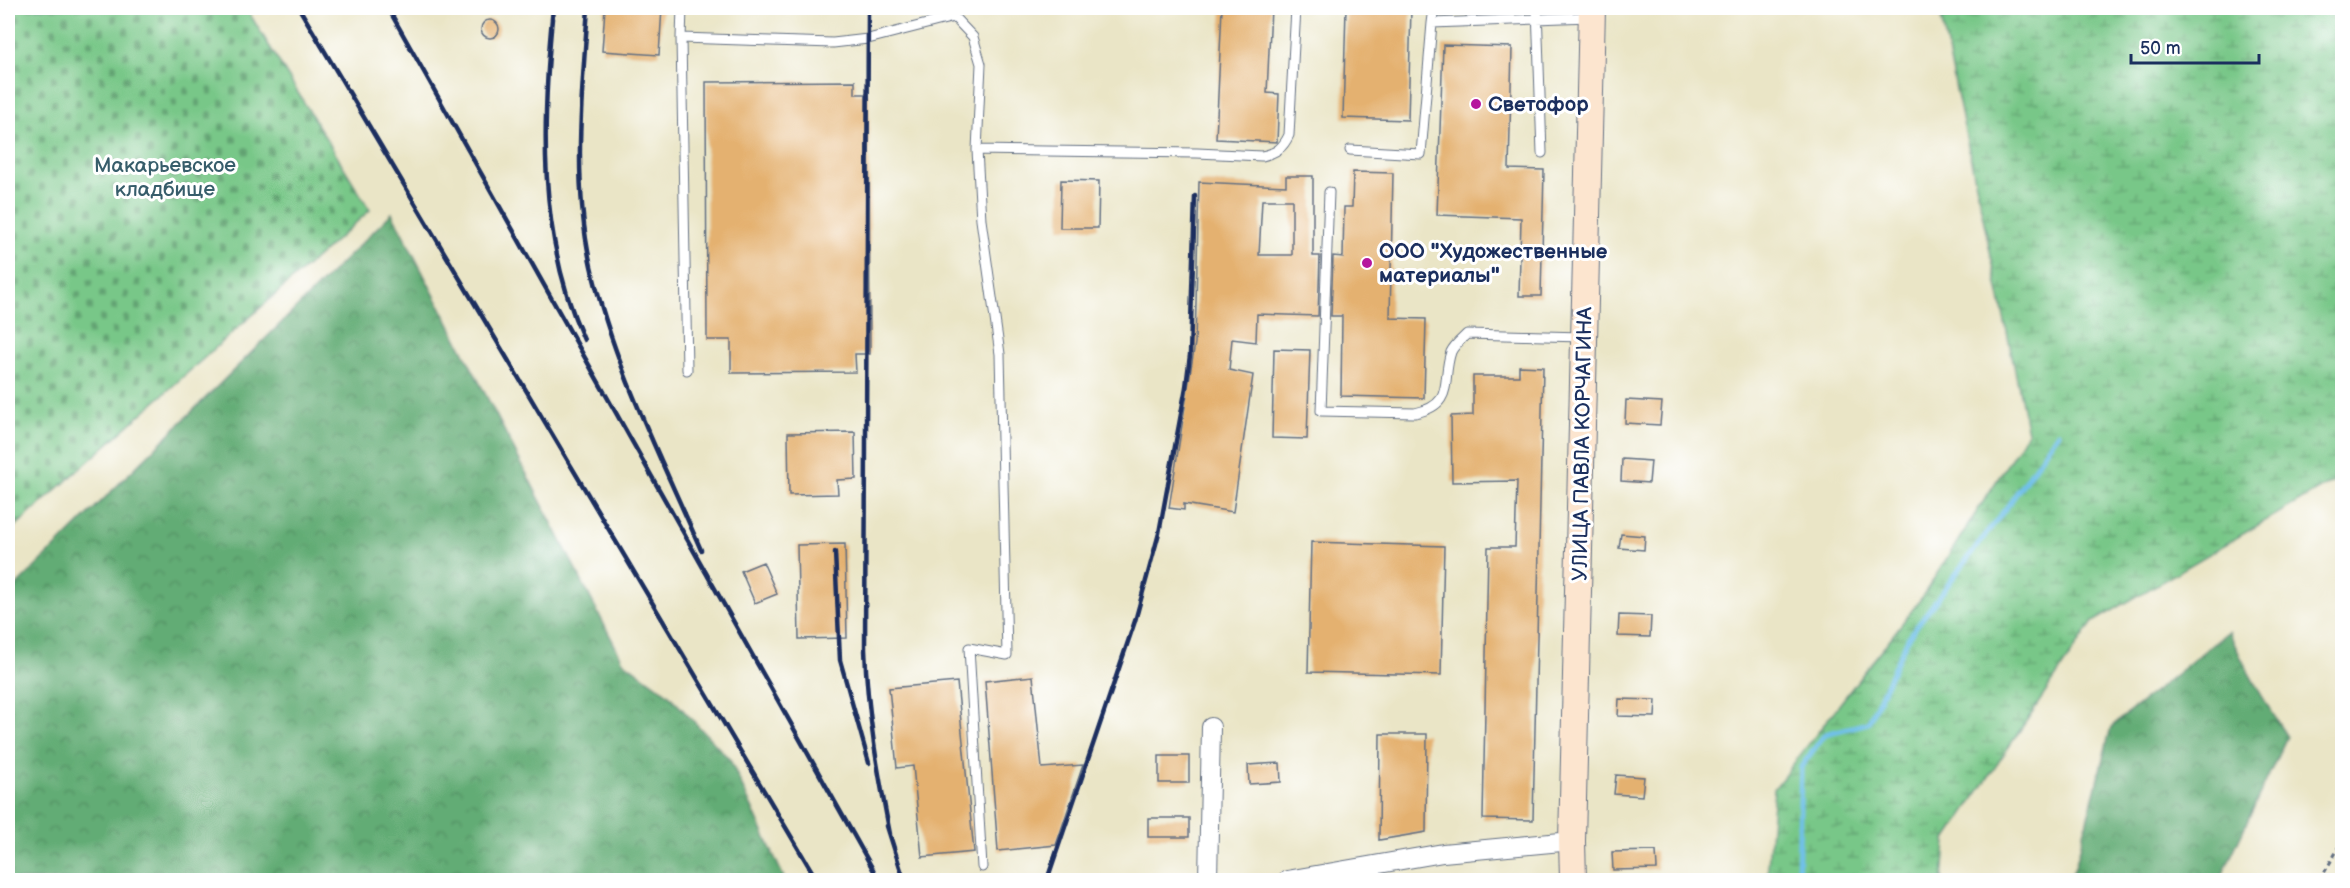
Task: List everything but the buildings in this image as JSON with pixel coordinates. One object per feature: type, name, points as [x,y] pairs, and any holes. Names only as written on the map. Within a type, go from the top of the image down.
[{"type":"main road","name":"УЛИЦА ПАВЛА КОРЧАГИНА","points":[[1573,880],[1572,841],[1592,12]]},
{"type":"street","points":[[1208,880],[1211,727]]},
{"type":"street","points":[[1287,880],[1443,853],[1572,841]]},
{"type":"lane","points":[[682,8],[687,370]]},
{"type":"lane","points":[[977,150],[1262,156],[1272,154],[1284,144],[1289,135],[1296,8]]},
{"type":"lane","points":[[1350,150],[1421,154],[1434,8]]},
{"type":"lane","points":[[1537,8],[1542,153]]},
{"type":"lane","points":[[681,38],[833,43],[868,39],[955,12],[973,37],[981,64],[977,150],[983,231],[1000,354],[1007,655],[969,648],[982,867]]},
{"type":"lane","points":[[1432,23],[1537,19],[1592,12]]},
{"type":"lane","points":[[1329,192],[1321,411],[1415,413],[1430,409],[1443,396],[1448,382],[1451,352],[1467,334],[1584,337]]},
{"type":"path","points":[[2320,880],[2343,842]]},
{"type":"green space","name":"Макарьевское кладбище","points":[[8,8],[246,8],[370,210],[8,533]]},
{"type":"green space","points":[[1939,8],[2342,8],[2342,476],[2093,622],[1946,840],[1943,880],[1767,880],[1774,789],[1920,600],[2028,432]]},
{"type":"green space","points":[[392,213],[623,661],[668,694],[730,760],[785,880],[8,880],[8,594]]},
{"type":"green space","points":[[2229,631],[2255,685],[2287,736],[2220,880],[2069,880],[2076,864],[2111,727]]},
{"type":"waterway","points":[[1798,880],[1801,767],[1825,734],[1868,723],[1909,636],[2009,504],[2058,433]]},
{"type":"railway","points":[[299,8],[817,880]]},
{"type":"railway","points":[[388,8],[879,880]]},
{"type":"railway","points":[[553,8],[547,92],[547,176],[558,259],[569,300],[584,340]]},
{"type":"railway","points":[[588,8],[581,105],[580,169],[585,234],[591,266],[600,303],[625,375],[701,550]]},
{"type":"railway","points":[[868,8],[865,649],[877,765],[890,834]]},
{"type":"railway","points":[[1047,880],[1135,621],[1159,533],[1190,355],[1195,196]]},
{"type":"railway","points":[[835,552],[840,660],[869,763]]},
{"type":"railway","points":[[887,826],[904,880]]},
{"type":"place","name":"Светофор","points":[[1476,104]]},
{"type":"place","name":"ООО \"Художественные материалы\"","points":[[1367,263]]}]
